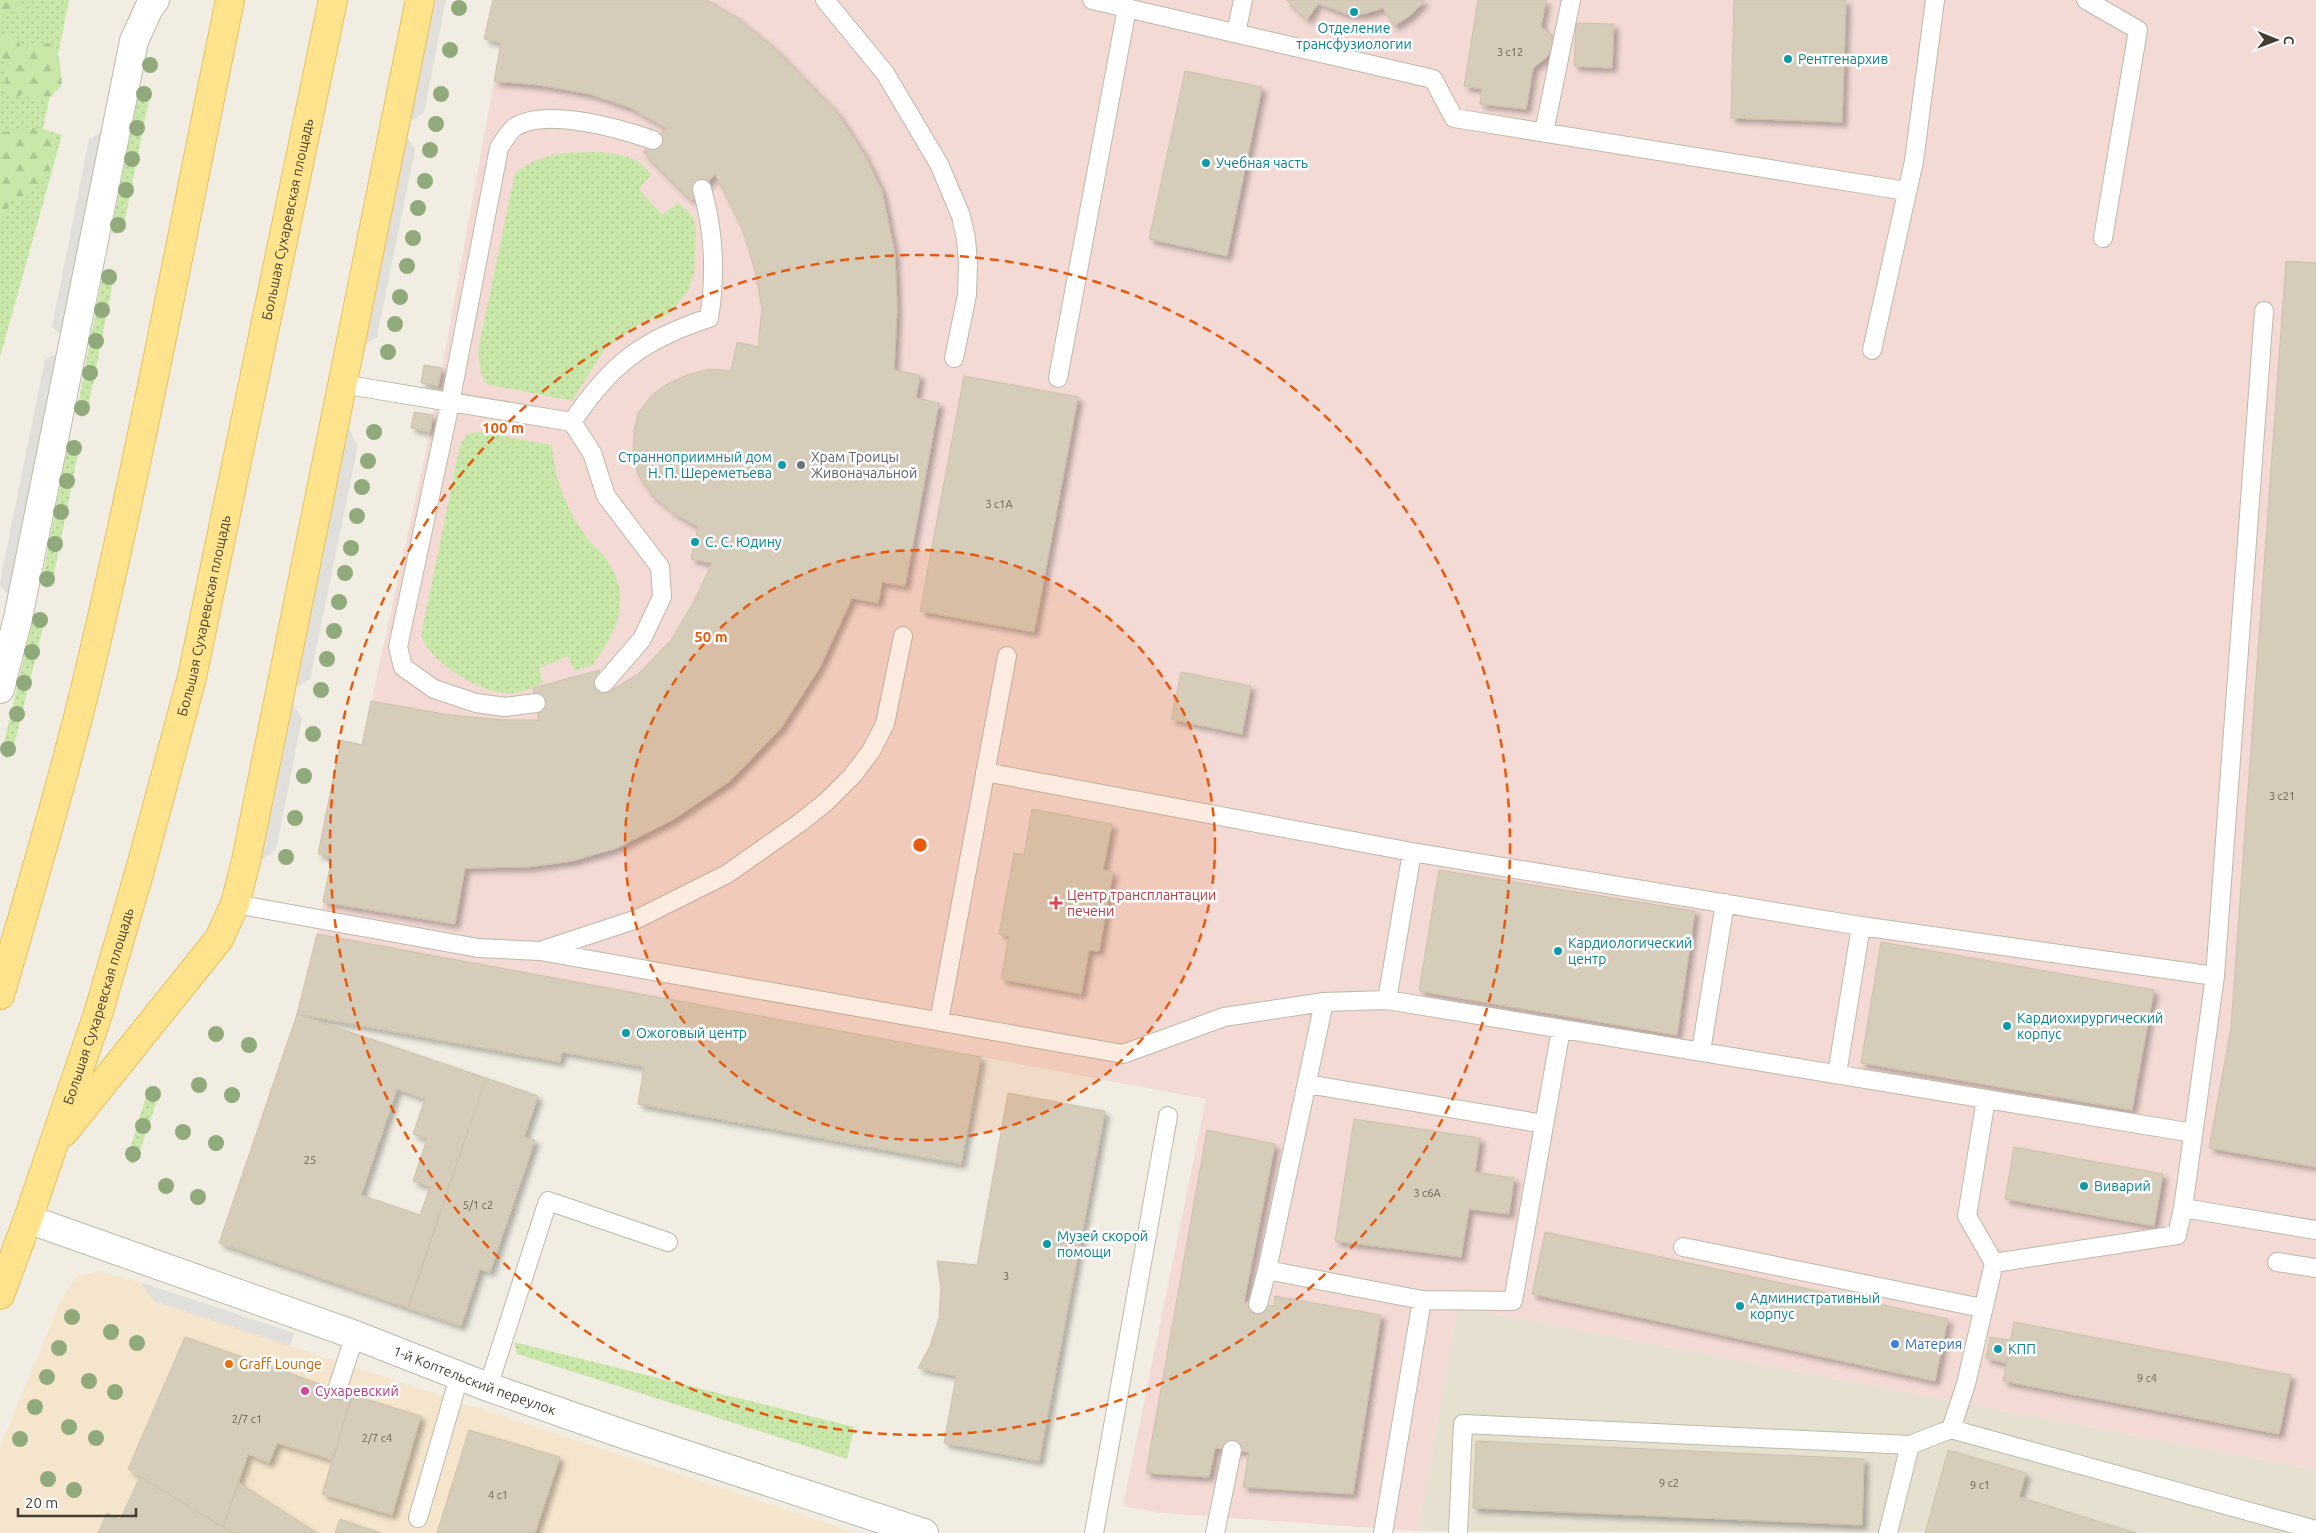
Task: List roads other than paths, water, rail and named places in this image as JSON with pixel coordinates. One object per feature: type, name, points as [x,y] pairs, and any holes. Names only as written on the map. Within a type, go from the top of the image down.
[{"type":"main road","points":[[0,995],[43,848],[88,674],[124,514],[230,0]]},
{"type":"main road","name":"Большая Сухаревская площадь","points":[[0,1295],[54,1145],[98,1014],[138,878],[192,677],[333,0]]},
{"type":"main road","points":[[54,1145],[219,939],[235,904],[262,784],[420,0]]},
{"type":"street","points":[[0,689],[18,618],[134,41],[149,8],[155,0]]},
{"type":"street","name":"1-й Коптельский переулок","points":[[28,1219],[355,1335],[488,1388],[653,1445],[924,1533]]},
{"type":"lane","points":[[825,0],[885,73],[939,164],[961,216],[966,239],[968,263],[966,295],[954,358]]},
{"type":"lane","points":[[1092,0],[1433,79],[1454,118],[1906,191]]},
{"type":"lane","points":[[1236,33],[1243,0]]},
{"type":"lane","points":[[1544,132],[1571,0]]},
{"type":"lane","points":[[1872,350],[1914,161],[1935,0]]},
{"type":"lane","points":[[2086,0],[2138,30],[2103,238]]},
{"type":"lane","points":[[1058,378],[1126,8]]},
{"type":"lane","points":[[536,703],[505,708],[476,703],[434,689],[403,667],[398,647],[450,403],[499,148],[514,127],[537,120],[579,121],[619,128],[653,140]]},
{"type":"lane","points":[[572,422],[594,389],[615,368],[636,352],[674,329],[709,318],[714,287],[710,218],[702,189]]},
{"type":"lane","points":[[1994,1264],[2178,1235],[2216,976],[2264,311]]},
{"type":"lane","points":[[342,384],[572,422],[592,453],[606,496],[660,567],[662,597],[642,639],[604,683]]},
{"type":"lane","points":[[540,951],[637,918],[727,874],[826,802],[853,775],[871,751],[885,724],[903,636]]},
{"type":"lane","points":[[939,1021],[1007,656]]},
{"type":"lane","points":[[985,772],[1412,852],[1725,904],[1861,926],[2216,976]]},
{"type":"lane","points":[[1387,1000],[1412,852]]},
{"type":"lane","points":[[235,904],[478,948],[540,951],[1123,1054],[1224,1017],[1324,1002],[1387,1000],[2193,1133]]},
{"type":"lane","points":[[1701,1052],[1725,904]]},
{"type":"lane","points":[[1838,1074],[1861,926]]},
{"type":"lane","points":[[1258,1304],[1267,1270],[1324,1002]]},
{"type":"lane","points":[[1267,1270],[1422,1300],[1513,1301],[1561,1029]]},
{"type":"lane","points":[[1307,1084],[1544,1124]]},
{"type":"lane","points":[[1952,1429],[1966,1384],[1982,1308],[1994,1264],[1967,1216],[1986,1099]]},
{"type":"lane","points":[[1094,1533],[1168,1116]]},
{"type":"lane","points":[[488,1388],[548,1201],[668,1242]]},
{"type":"lane","points":[[2182,1208],[2316,1230]]},
{"type":"lane","points":[[1683,1247],[1982,1308]]},
{"type":"lane","points":[[2277,1262],[2316,1268]]},
{"type":"lane","points":[[1383,1533],[1422,1300]]},
{"type":"lane","points":[[337,1390],[355,1335]]},
{"type":"lane","points":[[418,1518],[459,1377]]},
{"type":"lane","points":[[1458,1533],[1463,1424],[1910,1444],[1952,1429],[2316,1530]]},
{"type":"lane","points":[[1888,1533],[1910,1444]]},
{"type":"lane","points":[[1215,1533],[1232,1450]]},
{"type":"place","name":"Отделение трансфузиологии","points":[[1354,12]]},
{"type":"place","name":"Рентгенархив","points":[[1788,59]]},
{"type":"place","name":"Учебная часть","points":[[1206,163]]},
{"type":"place","name":"Странноприимный дом Н. П. Шереметьева","points":[[782,465]]},
{"type":"place","name":"Храм Троицы Живоначальной","points":[[801,465]]},
{"type":"place","name":"С. С. Юдину","points":[[695,542]]},
{"type":"place","name":"Центр трансплантации печени","points":[[1056,903]]},
{"type":"place","name":"Кардиологический центр","points":[[1558,951]]},
{"type":"place","name":"Кардиохирургический корпус","points":[[2007,1026]]},
{"type":"place","name":"Ожоговый центр","points":[[626,1033]]},
{"type":"place","name":"Виварий","points":[[2084,1186]]},
{"type":"place","name":"Музей скорой помощи","points":[[1047,1244]]},
{"type":"place","name":"Административный корпус","points":[[1740,1306]]},
{"type":"place","name":"Материя","points":[[1895,1344]]},
{"type":"place","name":"КПП","points":[[1998,1349]]},
{"type":"place","name":"Graff Lounge","points":[[229,1364]]},
{"type":"place","name":"Сухаревский","points":[[305,1391]]}]
